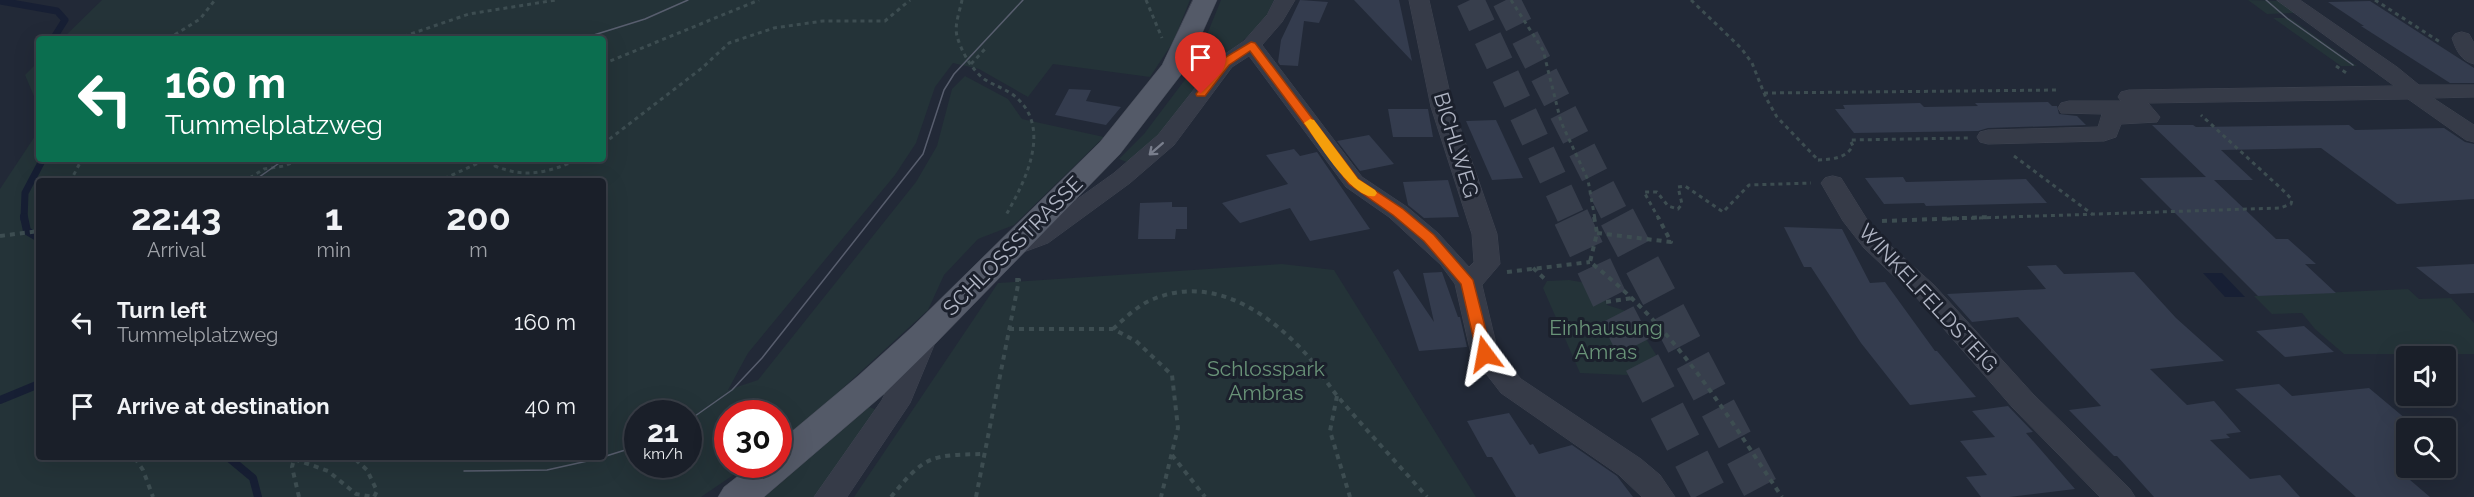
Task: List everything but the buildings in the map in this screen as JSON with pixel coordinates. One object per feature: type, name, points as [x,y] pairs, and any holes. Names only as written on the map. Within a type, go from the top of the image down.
[{"type":"main road","name":"SCHLOSSSTRASSE","points":[[924,335],[1110,148],[1174,67],[1205,0]]},
{"type":"main road","points":[[792,453],[863,392],[924,335]]},
{"type":"main road","points":[[738,497],[762,478]]},
{"type":"street","points":[[1010,249],[1039,238],[1122,178],[1166,140],[1225,63],[1251,45],[1275,18],[1285,0]]},
{"type":"street","name":"BICHLWEG","points":[[1419,0],[1447,122],[1486,240],[1488,257],[1476,277],[1485,354],[1495,370],[1511,386],[1630,467],[1649,483],[1659,497]]},
{"type":"street","points":[[2287,0],[2390,71],[2414,94],[2474,135]]},
{"type":"street","points":[[2452,41],[2466,49],[2474,58]]},
{"type":"street","name":"BICHLWEG","points":[[1251,45],[1354,182],[1398,212],[1450,259],[1476,277]]},
{"type":"street","points":[[1988,137],[2104,135],[2108,132],[2111,117],[2149,117],[2129,97],[2474,92]]},
{"type":"street","points":[[2066,99],[2139,107]]},
{"type":"street","name":"WINKELFELDSTEIG","points":[[1826,172],[1856,221],[1890,260],[1925,291],[2023,401],[2119,497]]},
{"type":"street","name":"SCHLOSSSTRASSE","points":[[830,497],[895,403],[924,335]]},
{"type":"path","points":[[173,36],[200,19],[215,0]]},
{"type":"path","points":[[405,36],[469,14],[556,0]]},
{"type":"path","points":[[606,63],[759,0]]},
{"type":"path","points":[[606,142],[702,68],[729,43],[774,28],[823,21],[885,21],[910,0]]},
{"type":"path","points":[[963,0],[957,35],[971,64],[982,78],[1021,101],[1028,109],[1034,124],[1035,138],[1032,153],[1004,220]]},
{"type":"path","points":[[1146,0],[1174,67]]},
{"type":"path","points":[[1511,0],[1538,40],[1548,61],[1561,122],[1588,180],[1597,232],[1590,262]]},
{"type":"path","points":[[1691,0],[1738,42],[1752,63],[1773,111],[1786,129],[1826,172]]},
{"type":"path","points":[[2375,0],[2452,41]]},
{"type":"path","points":[[971,64],[985,49]]},
{"type":"path","points":[[1764,93],[2066,99]]},
{"type":"path","points":[[1856,221],[2280,208],[2291,204],[2292,200],[2286,193],[2181,96]]},
{"type":"path","points":[[1597,232],[1671,242],[1644,192],[1657,192],[1668,206],[1678,209],[1682,204],[1678,187],[1685,186],[1723,212],[1751,184],[1826,172],[1834,159],[1848,154],[1853,146],[1850,140],[1988,137],[2093,214]]},
{"type":"path","points":[[72,178],[80,162]]},
{"type":"path","points":[[249,178],[264,169],[294,162]]},
{"type":"path","points":[[446,178],[480,162]]},
{"type":"path","points":[[498,162],[495,166],[508,172],[550,172],[572,162]]},
{"type":"path","points":[[0,236],[36,231]]},
{"type":"path","points":[[1476,277],[1590,262],[1633,298],[1679,350],[1782,497]]},
{"type":"path","points":[[1532,268],[1547,281]]},
{"type":"path","points":[[976,497],[1019,280],[984,274]]},
{"type":"path","points":[[1113,329],[1130,314],[1161,296],[1194,290],[1223,294],[1242,301],[1282,329],[1307,355],[1337,396],[1427,497]]},
{"type":"path","points":[[1606,302],[1633,298]]},
{"type":"path","points":[[1009,329],[1113,329],[1136,341],[1172,375],[1178,428],[1161,497]]},
{"type":"path","points":[[1337,396],[1330,431],[1350,497]]},
{"type":"path","points":[[891,497],[915,466],[933,455],[984,454]]},
{"type":"path","points":[[1172,455],[1205,497]]},
{"type":"path","points":[[135,460],[143,470],[153,497]]},
{"type":"path","points":[[294,460],[292,467],[299,497]]},
{"type":"path","points":[[300,460],[323,470],[350,487],[356,494],[374,497],[377,491],[368,470],[356,460]]},
{"type":"green space","points":[[102,0],[1190,0],[1173,42],[1150,77],[1053,64],[1028,97],[979,69],[953,63],[935,87],[916,143],[895,175],[748,353],[728,390],[758,380],[916,182],[937,146],[952,89],[965,76],[1008,99],[1022,119],[1104,137],[1014,225],[978,239],[944,275],[928,310],[792,434],[792,400],[714,400],[714,478],[729,478],[701,497],[0,497],[0,189],[36,135],[36,162],[606,162],[606,36],[65,36]]},
{"type":"green space","points":[[1221,0],[1274,0],[1263,23],[1221,60],[1162,135],[1129,163],[1119,159],[1144,134],[1193,69]]},
{"type":"green space","points":[[2248,0],[2280,1],[2297,13],[2267,14]]},
{"type":"green space","points":[[2273,18],[2290,18],[2357,66],[2341,66]]},
{"type":"green space","points":[[36,64],[36,101],[25,75]]},
{"type":"green space","name":"Schlosspark Ambras","points":[[1282,264],[1334,270],[1476,497],[854,497],[998,283]]},
{"type":"green space","name":"Einhausung Amras","points":[[1547,281],[1583,282],[1597,288],[1607,305],[1629,312],[1667,372],[1626,375],[1580,373],[1543,288]]},
{"type":"green space","points":[[2408,289],[2419,299],[2451,298],[2474,323],[2474,354],[2456,354],[2456,346],[2396,346],[2396,354],[2344,354],[2315,329],[2302,313],[2272,314],[2254,296]]},
{"type":"green space","points":[[869,407],[877,410],[816,497],[764,497],[786,478],[792,478],[792,473]]},
{"type":"water","points":[[2203,273],[2222,273],[2245,297],[2225,297]]},
{"type":"waterway","points":[[0,1],[57,11],[65,20],[55,36]]},
{"type":"waterway","points":[[24,217],[25,193],[41,162]]},
{"type":"waterway","points":[[24,217],[27,231],[36,236]]},
{"type":"waterway","points":[[0,400],[36,385]]},
{"type":"waterway","points":[[231,460],[253,478],[258,497]]},
{"type":"tunnel","points":[[1470,0],[1572,219]]},
{"type":"tunnel","points":[[1506,0],[1617,219]]},
{"type":"tunnel","points":[[1571,217],[1609,298],[1711,497]]},
{"type":"tunnel","points":[[1617,217],[1765,497]]},
{"type":"tram line","points":[[591,36],[645,19],[688,0]]},
{"type":"tram line","points":[[702,411],[732,390],[762,358],[923,154],[944,90],[954,74],[1023,0]]},
{"type":"tram line","points":[[2266,0],[2288,19],[2353,65]]},
{"type":"tram line","points":[[258,178],[281,162]]},
{"type":"tram line","points":[[606,456],[624,450]]},
{"type":"tram line","points":[[464,471],[547,470],[592,460]]},
{"type":"slow traffic","points":[[1310,123],[1354,182],[1370,193]]},
{"type":"route","points":[[1201,94],[1225,63],[1251,45],[1354,182],[1398,212],[1450,259],[1468,284],[1485,354]]}]
